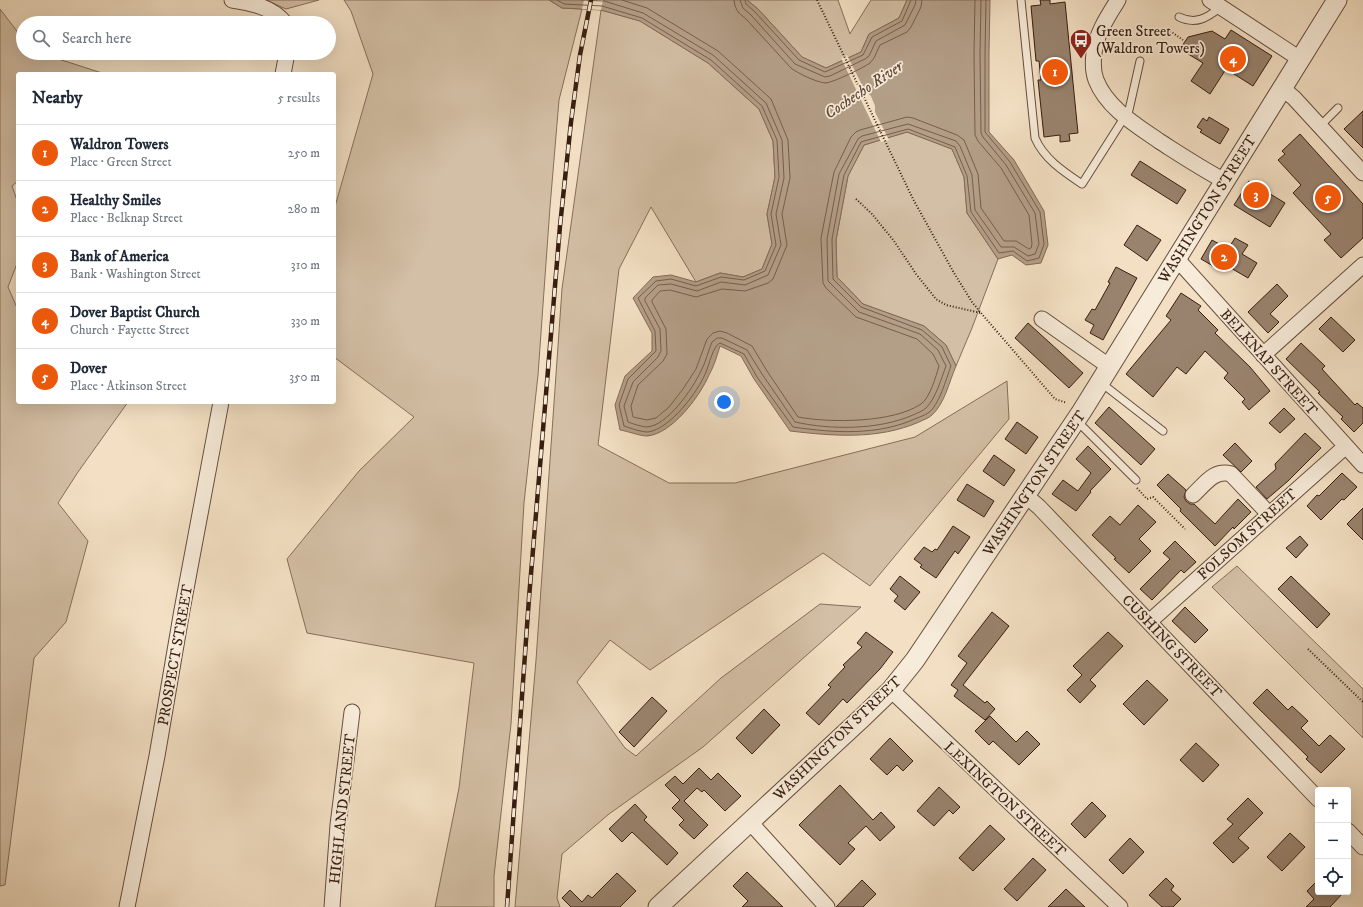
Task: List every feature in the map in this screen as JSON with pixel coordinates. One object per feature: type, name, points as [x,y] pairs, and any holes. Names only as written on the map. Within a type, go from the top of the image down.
[{"type":"street","points":[[232,0],[260,5],[280,16]]},
{"type":"street","points":[[1118,0],[1098,39],[1094,52],[1094,70],[1096,80],[1104,94],[1125,117],[1199,167],[1225,181]]},
{"type":"street","name":"WASHINGTON STREET","points":[[658,907],[891,690],[915,660],[1025,495],[1080,424],[1105,374],[1337,0]]},
{"type":"street","points":[[1215,4],[1300,59]]},
{"type":"street","points":[[283,72],[286,60]]},
{"type":"street","points":[[1282,88],[1294,98],[1363,173]]},
{"type":"street","name":"BELKNAP STREET","points":[[1176,258],[1363,465]]},
{"type":"street","points":[[1263,355],[1363,265]]},
{"type":"street","points":[[1042,319],[1105,374]]},
{"type":"street","name":"PROSPECT STREET","points":[[127,907],[157,756],[182,610],[221,404]]},
{"type":"street","name":"FOLSOM STREET","points":[[1149,622],[1346,446]]},
{"type":"street","points":[[1194,495],[1216,474],[1223,472],[1231,474],[1269,514]]},
{"type":"street","name":"CUSHING STREET","points":[[1025,495],[1039,507],[1315,797]]},
{"type":"street","name":"LEXINGTON STREET","points":[[891,690],[1120,907]]},
{"type":"street","name":"HIGHLAND STREET","points":[[332,907],[338,825],[352,712]]},
{"type":"street","points":[[749,822],[827,907]]},
{"type":"street","points":[[1351,834],[1363,847]]},
{"type":"lane","points":[[1021,0],[1035,138],[1051,161],[1082,184],[1129,110],[1140,61]]},
{"type":"lane","points":[[1179,17],[1193,21],[1206,18],[1215,4]]},
{"type":"lane","points":[[1320,126],[1338,108]]},
{"type":"lane","points":[[1105,374],[1163,431]]},
{"type":"lane","points":[[1080,424],[1136,480]]},
{"type":"path","points":[[817,1],[912,199],[972,302],[1056,399],[1068,403]]},
{"type":"path","points":[[1170,31],[1183,40]]},
{"type":"path","points":[[856,198],[872,214],[894,241],[916,274],[936,299],[946,305],[981,313]]},
{"type":"path","points":[[1136,480],[1137,490],[1147,499],[1153,497],[1185,529]]},
{"type":"path","points":[[1308,649],[1363,702]]},
{"type":"shaded area","points":[[266,0],[319,0],[286,9]]},
{"type":"shaded area","points":[[344,0],[549,0],[562,8],[582,9],[559,100],[538,375],[524,503],[511,724],[494,876],[494,907],[435,907],[459,788],[474,663],[307,633],[287,559],[359,471],[414,417],[336,358],[336,203],[373,74],[351,11]]},
{"type":"shaded area","points":[[747,0],[838,0],[850,34],[871,0],[907,0],[899,18],[869,34],[861,52],[826,68],[802,57],[758,9]]},
{"type":"shaded area","points":[[0,9],[16,30],[16,60],[62,60],[99,72],[16,72],[16,183],[12,186],[16,197],[16,266],[8,287],[16,305],[16,404],[127,404],[78,472],[58,503],[88,541],[66,622],[34,658],[5,885],[0,886]]},
{"type":"shaded area","points":[[601,10],[640,21],[708,63],[759,109],[773,141],[775,177],[767,214],[772,244],[762,269],[743,277],[720,273],[696,282],[651,207],[619,269],[598,445],[669,483],[735,483],[915,437],[1007,381],[1009,419],[870,586],[823,553],[650,670],[610,640],[577,682],[625,748],[636,756],[721,678],[820,604],[861,607],[703,747],[609,814],[562,854],[557,898],[560,907],[515,907],[536,660],[562,289]]},
{"type":"shaded area","points":[[907,132],[952,149],[964,177],[967,213],[998,259],[956,366],[946,345],[924,326],[863,304],[837,277],[836,240],[848,176],[864,145]]},
{"type":"shaded area","points":[[1237,566],[1363,689],[1363,738],[1212,587]]},
{"type":"water","name":"Cochecho River","points":[[549,0],[747,0],[758,9],[802,57],[826,68],[861,52],[869,34],[899,18],[907,0],[990,0],[989,132],[1014,160],[1044,211],[1048,245],[1041,263],[1026,265],[1012,255],[998,259],[967,213],[964,177],[952,149],[907,132],[864,145],[848,176],[836,240],[837,277],[863,304],[924,326],[946,345],[956,366],[940,405],[932,415],[903,428],[872,434],[839,435],[790,431],[754,379],[741,356],[720,346],[714,365],[705,384],[684,413],[666,429],[656,434],[647,436],[620,430],[615,405],[625,376],[652,351],[652,333],[633,298],[653,277],[671,275],[696,282],[720,273],[743,277],[762,269],[772,244],[767,214],[775,177],[773,141],[759,109],[708,63],[640,21],[601,10],[562,8]]},
{"type":"pier","points":[[584,0],[603,0],[601,10],[582,9]]},
{"type":"pier","points":[[847,55],[865,91],[871,96],[875,106],[875,112],[889,140],[881,142],[841,58]]},
{"type":"building","points":[[1040,0],[1050,0],[1050,4],[1065,2],[1078,133],[1069,134],[1070,141],[1060,142],[1060,135],[1044,137],[1038,80],[1041,80],[1039,61],[1036,61],[1031,6],[1041,5]]},
{"type":"building","points":[[1231,30],[1272,56],[1253,86],[1226,69],[1210,94],[1191,81],[1203,63],[1180,49],[1188,37],[1212,31],[1225,39]]},
{"type":"building","points":[[1363,111],[1363,148],[1344,129]]},
{"type":"building","points":[[1209,117],[1229,129],[1220,144],[1200,132],[1202,130],[1197,127],[1203,118],[1207,121]]},
{"type":"building","points":[[1300,134],[1363,204],[1363,238],[1341,258],[1324,240],[1331,234],[1293,193],[1301,185],[1278,160],[1285,154],[1282,151]]},
{"type":"building","points":[[1140,161],[1186,190],[1177,204],[1131,175]]},
{"type":"building","points":[[1249,181],[1285,203],[1270,227],[1234,205]]},
{"type":"building","points":[[1137,225],[1161,240],[1147,261],[1124,245]]},
{"type":"building","points":[[1235,238],[1248,245],[1242,254],[1257,263],[1248,278],[1224,264],[1220,270],[1201,259],[1212,240],[1228,249]]},
{"type":"building","points":[[1116,267],[1137,278],[1103,340],[1090,333],[1094,325],[1085,320],[1092,309],[1095,310],[1110,283],[1108,282]]},
{"type":"building","points":[[1277,284],[1288,296],[1270,314],[1279,322],[1268,333],[1248,312]]},
{"type":"building","points":[[1181,293],[1201,306],[1198,310],[1218,330],[1215,333],[1250,367],[1270,391],[1249,410],[1242,402],[1245,399],[1224,378],[1228,373],[1205,351],[1186,374],[1177,367],[1153,397],[1126,374],[1171,320],[1166,316]]},
{"type":"building","points":[[1331,317],[1355,340],[1343,352],[1319,329]]},
{"type":"building","points":[[1028,323],[1083,373],[1069,388],[1015,338]]},
{"type":"building","points":[[1301,343],[1325,366],[1322,369],[1355,405],[1357,403],[1363,408],[1363,423],[1354,432],[1341,419],[1343,417],[1318,393],[1320,392],[1286,359]]},
{"type":"building","points":[[1109,407],[1155,449],[1141,465],[1095,423]]},
{"type":"building","points":[[1284,408],[1295,419],[1280,433],[1269,423]]},
{"type":"building","points":[[1017,422],[1038,437],[1026,454],[1005,439]]},
{"type":"building","points":[[1305,433],[1321,448],[1288,481],[1267,499],[1256,487],[1276,469],[1275,464]]},
{"type":"building","points":[[1235,443],[1252,461],[1241,472],[1223,455]]},
{"type":"building","points":[[1088,446],[1111,469],[1090,491],[1091,492],[1076,511],[1052,494],[1063,480],[1078,491],[1091,473],[1076,459]]},
{"type":"building","points":[[994,455],[1015,470],[1004,486],[983,471]]},
{"type":"building","points":[[1342,473],[1357,487],[1344,500],[1342,499],[1321,520],[1307,506]]},
{"type":"building","points":[[1168,474],[1186,490],[1184,497],[1186,501],[1190,504],[1194,504],[1215,524],[1238,499],[1251,512],[1234,529],[1233,527],[1215,546],[1180,511],[1181,509],[1157,485]]},
{"type":"building","points":[[967,484],[994,501],[984,517],[957,500]]},
{"type":"building","points":[[1138,505],[1156,522],[1139,539],[1151,551],[1129,573],[1092,535],[1110,516],[1120,525]]},
{"type":"building","points":[[1363,508],[1363,540],[1347,524]]},
{"type":"building","points":[[953,526],[970,537],[958,554],[955,551],[936,578],[920,567],[922,565],[914,559],[924,547],[932,552],[935,549],[937,550]]},
{"type":"building","points":[[1300,536],[1308,545],[1296,558],[1286,548]]},
{"type":"building","points":[[1175,541],[1196,562],[1184,573],[1181,570],[1152,600],[1140,589],[1170,559],[1163,553]]},
{"type":"building","points":[[900,576],[920,592],[905,610],[894,601],[898,596],[890,589]]},
{"type":"building","points":[[1291,576],[1330,614],[1317,628],[1278,589]]},
{"type":"building","points":[[1185,607],[1208,630],[1195,643],[1172,621]]},
{"type":"building","points":[[992,612],[1009,626],[963,685],[985,703],[987,701],[995,709],[985,720],[954,696],[958,690],[951,685],[967,663],[958,656]]},
{"type":"building","points":[[866,632],[893,652],[880,669],[847,703],[843,699],[819,725],[806,713],[831,687],[828,685],[845,667],[843,665],[862,647],[857,643]]},
{"type":"building","points":[[1108,632],[1123,646],[1090,680],[1096,686],[1080,703],[1067,690],[1082,675],[1073,666]]},
{"type":"building","points":[[1147,680],[1168,700],[1144,725],[1123,704]]},
{"type":"building","points":[[1267,689],[1288,710],[1292,706],[1308,721],[1301,728],[1319,746],[1330,735],[1345,749],[1321,773],[1306,759],[1308,757],[1253,703]]},
{"type":"building","points":[[652,697],[667,711],[634,747],[619,732]]},
{"type":"building","points":[[764,709],[780,725],[752,754],[736,738]]},
{"type":"building","points":[[990,716],[1016,742],[1027,731],[1040,744],[1019,765],[993,741],[989,745],[975,731]]},
{"type":"building","points":[[890,738],[913,761],[903,771],[897,765],[887,775],[870,759]]},
{"type":"building","points":[[1196,743],[1219,765],[1203,782],[1180,760]]},
{"type":"building","points":[[699,768],[711,780],[718,773],[741,796],[725,811],[704,790],[702,792],[697,788],[684,801],[708,825],[694,839],[679,825],[684,820],[672,808],[680,800],[665,785],[675,776],[683,784]]},
{"type":"building","points":[[840,785],[873,820],[881,812],[895,827],[880,841],[866,826],[848,843],[855,849],[840,865],[799,825]]},
{"type":"building","points":[[939,787],[960,807],[953,814],[949,810],[934,826],[917,811]]},
{"type":"building","points":[[1248,798],[1263,813],[1238,838],[1249,848],[1233,863],[1213,843],[1233,824],[1227,819]]},
{"type":"building","points":[[1092,802],[1106,816],[1085,838],[1071,824]]},
{"type":"building","points":[[635,804],[647,817],[644,820],[678,853],[667,865],[632,832],[622,842],[609,829]]},
{"type":"building","points":[[990,825],[1005,839],[973,871],[959,858]]},
{"type":"building","points":[[1290,833],[1305,847],[1282,871],[1267,857]]},
{"type":"building","points":[[1130,838],[1144,852],[1123,874],[1109,860]]},
{"type":"building","points":[[1033,858],[1046,870],[1017,901],[1004,889]]},
{"type":"building","points":[[747,872],[783,907],[742,907],[748,901],[733,886]]},
{"type":"building","points":[[617,873],[636,891],[620,907],[571,907],[562,898],[570,890],[582,902],[588,895],[592,898]]},
{"type":"building","points":[[1166,878],[1174,886],[1171,890],[1181,899],[1173,907],[1162,907],[1149,895]]},
{"type":"building","points":[[862,880],[876,894],[863,907],[836,907]]},
{"type":"building","points":[[1315,883],[1315,895],[1341,895],[1330,907],[1306,907],[1314,899],[1307,891]]},
{"type":"building","points":[[1066,889],[1085,907],[1048,907]]},
{"type":"railway","points":[[507,907],[529,598],[560,226],[580,55],[591,0]]},
{"type":"place","name":"Dover Baptist Church","points":[[1233,59]]},
{"type":"place","name":"Green Street (Waldron Towers)","points":[[1081,60]]},
{"type":"place","name":"Waldron Towers","points":[[1055,72]]},
{"type":"place","name":"Bank of America","points":[[1256,195]]},
{"type":"place","name":"Dover","points":[[1328,198]]},
{"type":"place","name":"Healthy Smiles","points":[[1224,257]]}]
